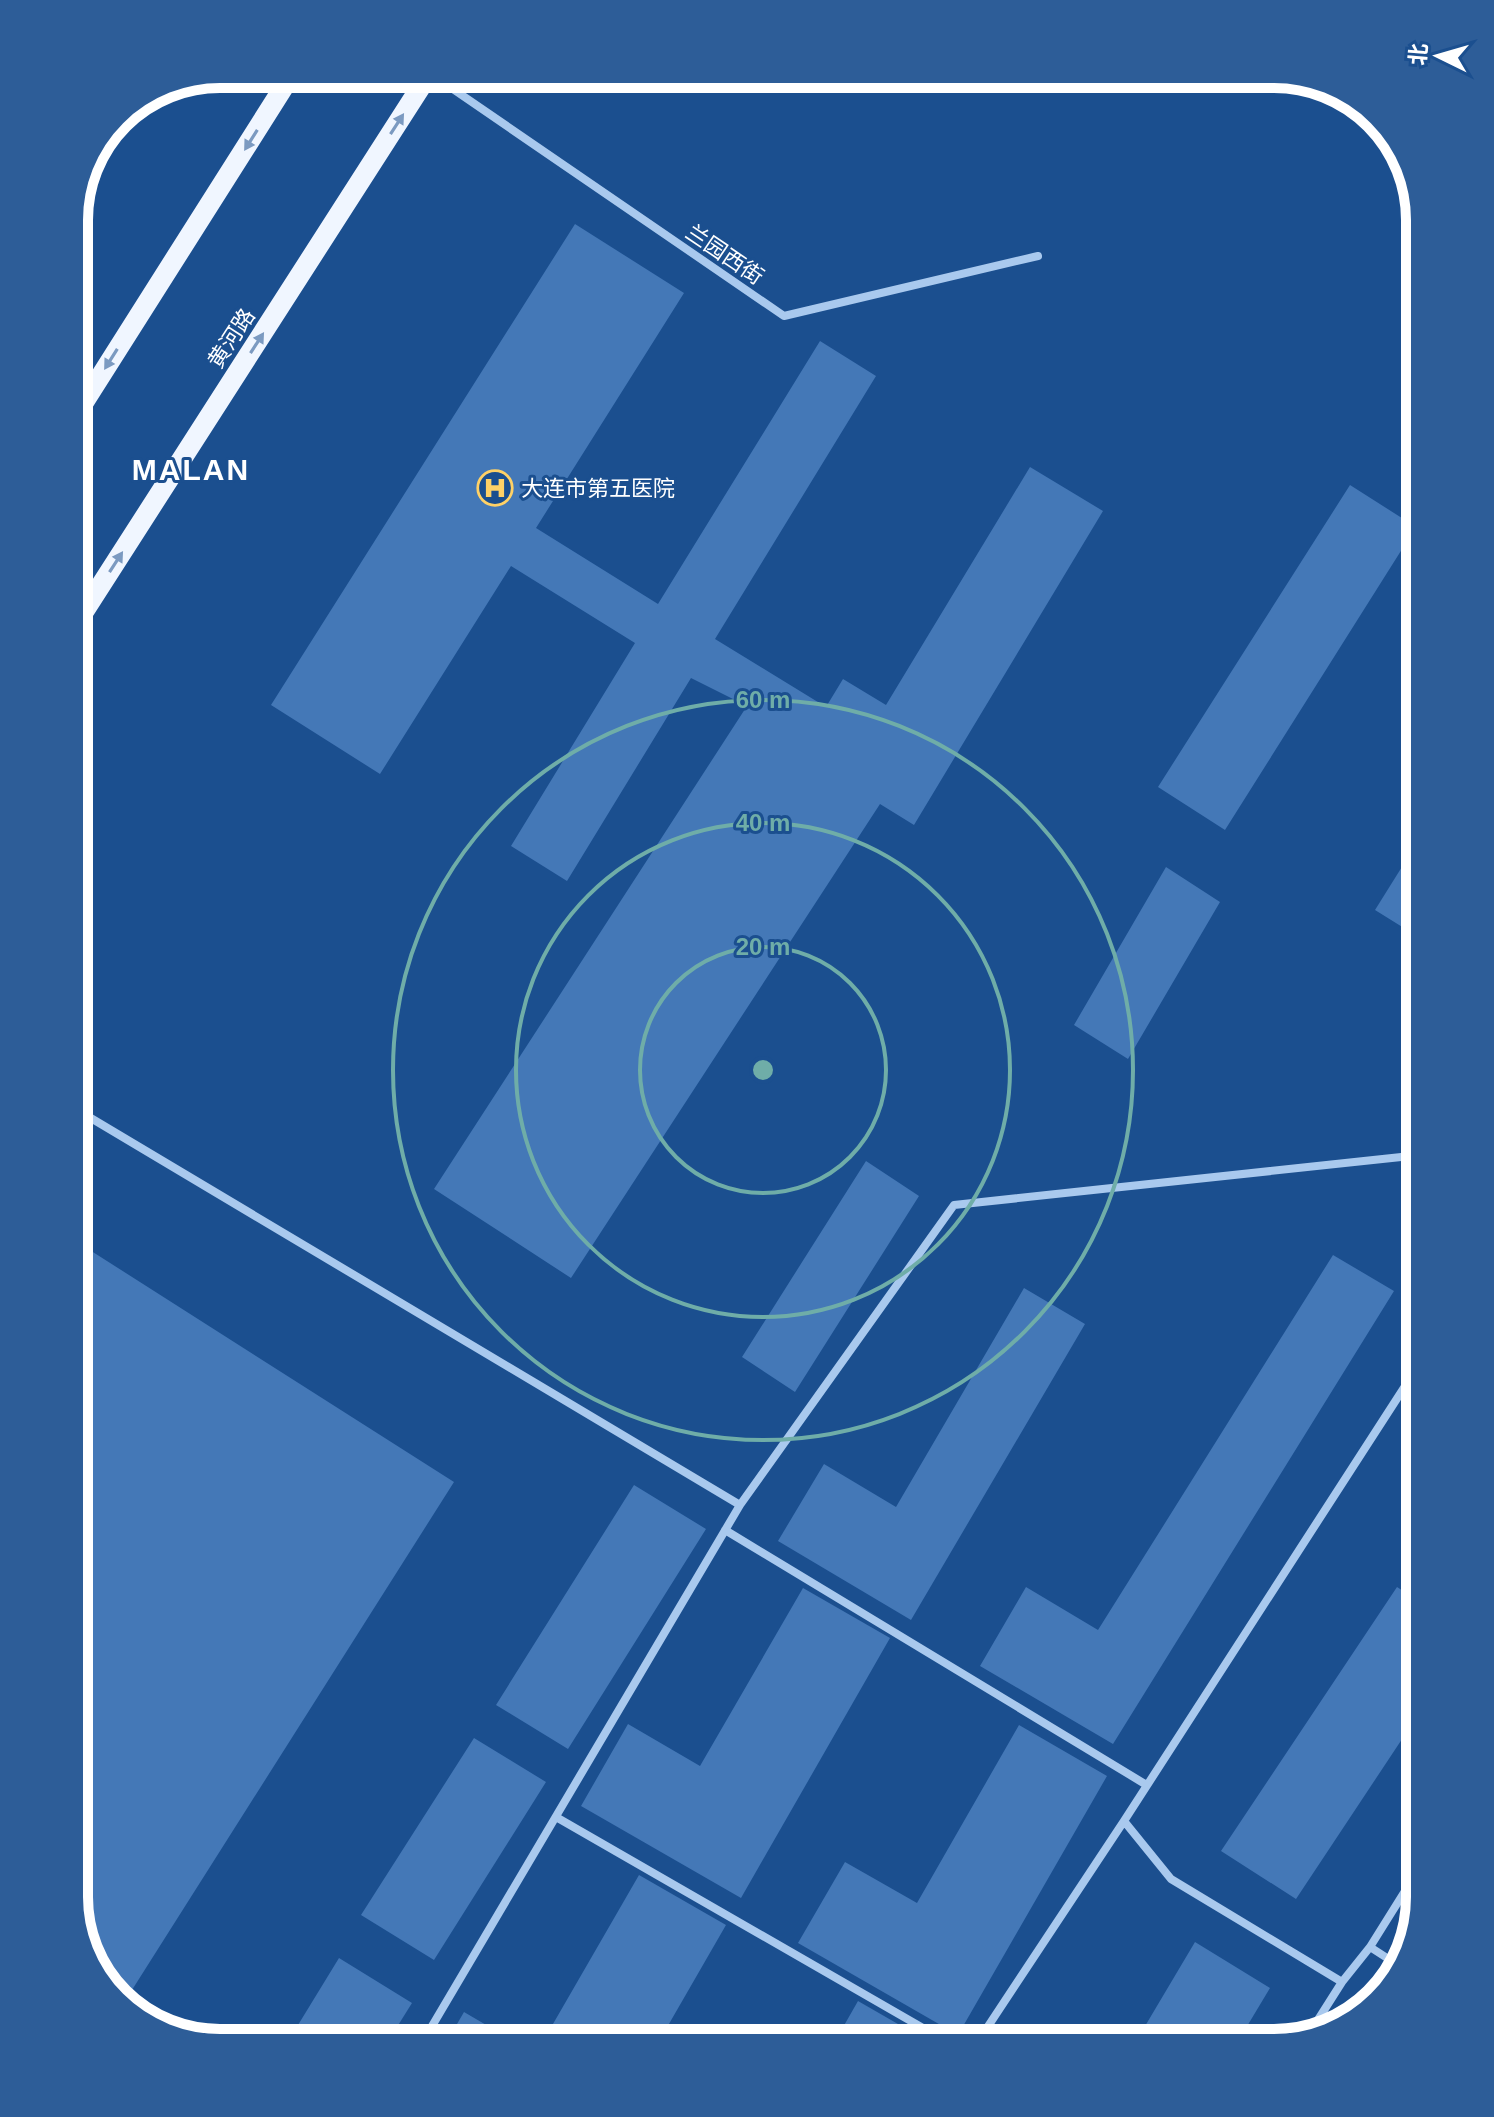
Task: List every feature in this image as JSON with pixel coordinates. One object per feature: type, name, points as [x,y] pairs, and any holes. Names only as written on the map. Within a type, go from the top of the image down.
[{"type":"main road","points":[[88,396],[283,88]]},
{"type":"main road","name":"黄河路","points":[[88,605],[421,88]]},
{"type":"street","name":"兰园西街","points":[[450,88],[784,316],[1038,256]]},
{"type":"street","points":[[88,1116],[740,1505]]},
{"type":"street","points":[[430,2029],[740,1505],[954,1205],[1406,1157]]},
{"type":"street","points":[[986,2029],[1406,1384]]},
{"type":"street","points":[[725,1530],[1145,1784]]},
{"type":"street","points":[[556,1817],[925,2029]]},
{"type":"street","points":[[1124,1821],[1171,1879],[1342,1982]]},
{"type":"street","points":[[1317,2022],[1406,1889]]},
{"type":"street","points":[[1370,1947],[1390,1960]]},
{"type":"building","points":[[575,224],[684,293],[536,528],[658,604],[820,341],[876,376],[715,639],[826,707],[843,679],[886,705],[1030,467],[1103,511],[914,825],[880,804],[571,1278],[434,1189],[747,706],[691,678],[567,881],[511,846],[635,643],[511,566],[380,774],[271,705]]},
{"type":"building","points":[[1350,485],[1406,521],[1406,543],[1225,830],[1158,787]]},
{"type":"building","points":[[1406,860],[1406,929],[1375,910]]},
{"type":"building","points":[[1166,867],[1220,902],[1128,1059],[1074,1025]]},
{"type":"building","points":[[866,1161],[919,1196],[795,1392],[742,1357]]},
{"type":"building","points":[[88,1249],[454,1482],[130,1993],[115,1977],[98,1948],[92,1931],[88,1897]]},
{"type":"building","points":[[1333,1255],[1394,1291],[1113,1744],[980,1666],[1026,1587],[1098,1630]]},
{"type":"building","points":[[1024,1288],[1085,1324],[911,1620],[778,1541],[824,1464],[896,1507]]},
{"type":"building","points":[[634,1485],[706,1529],[568,1749],[496,1705]]},
{"type":"building","points":[[1397,1587],[1406,1593],[1406,1733],[1296,1899],[1221,1851]]},
{"type":"building","points":[[803,1588],[890,1638],[741,1898],[581,1806],[628,1724],[700,1766]]},
{"type":"building","points":[[1019,1725],[1107,1776],[961,2029],[948,2029],[798,1943],[845,1862],[917,1903]]},
{"type":"building","points":[[474,1738],[546,1782],[434,1960],[361,1915]]},
{"type":"building","points":[[639,1875],[726,1925],[666,2029],[550,2029]]},
{"type":"building","points":[[1195,1942],[1270,1988],[1245,2029],[1143,2029]]},
{"type":"building","points":[[339,1958],[412,2003],[396,2029],[296,2029]]},
{"type":"building","points":[[858,2001],[907,2029],[842,2029]]},
{"type":"building","points":[[464,2012],[493,2029],[454,2029]]},
{"type":"place","name":"大连市第五医院","points":[[495,488]]},
{"type":"district","name":"MALAN","points":[[191,470]]}]
